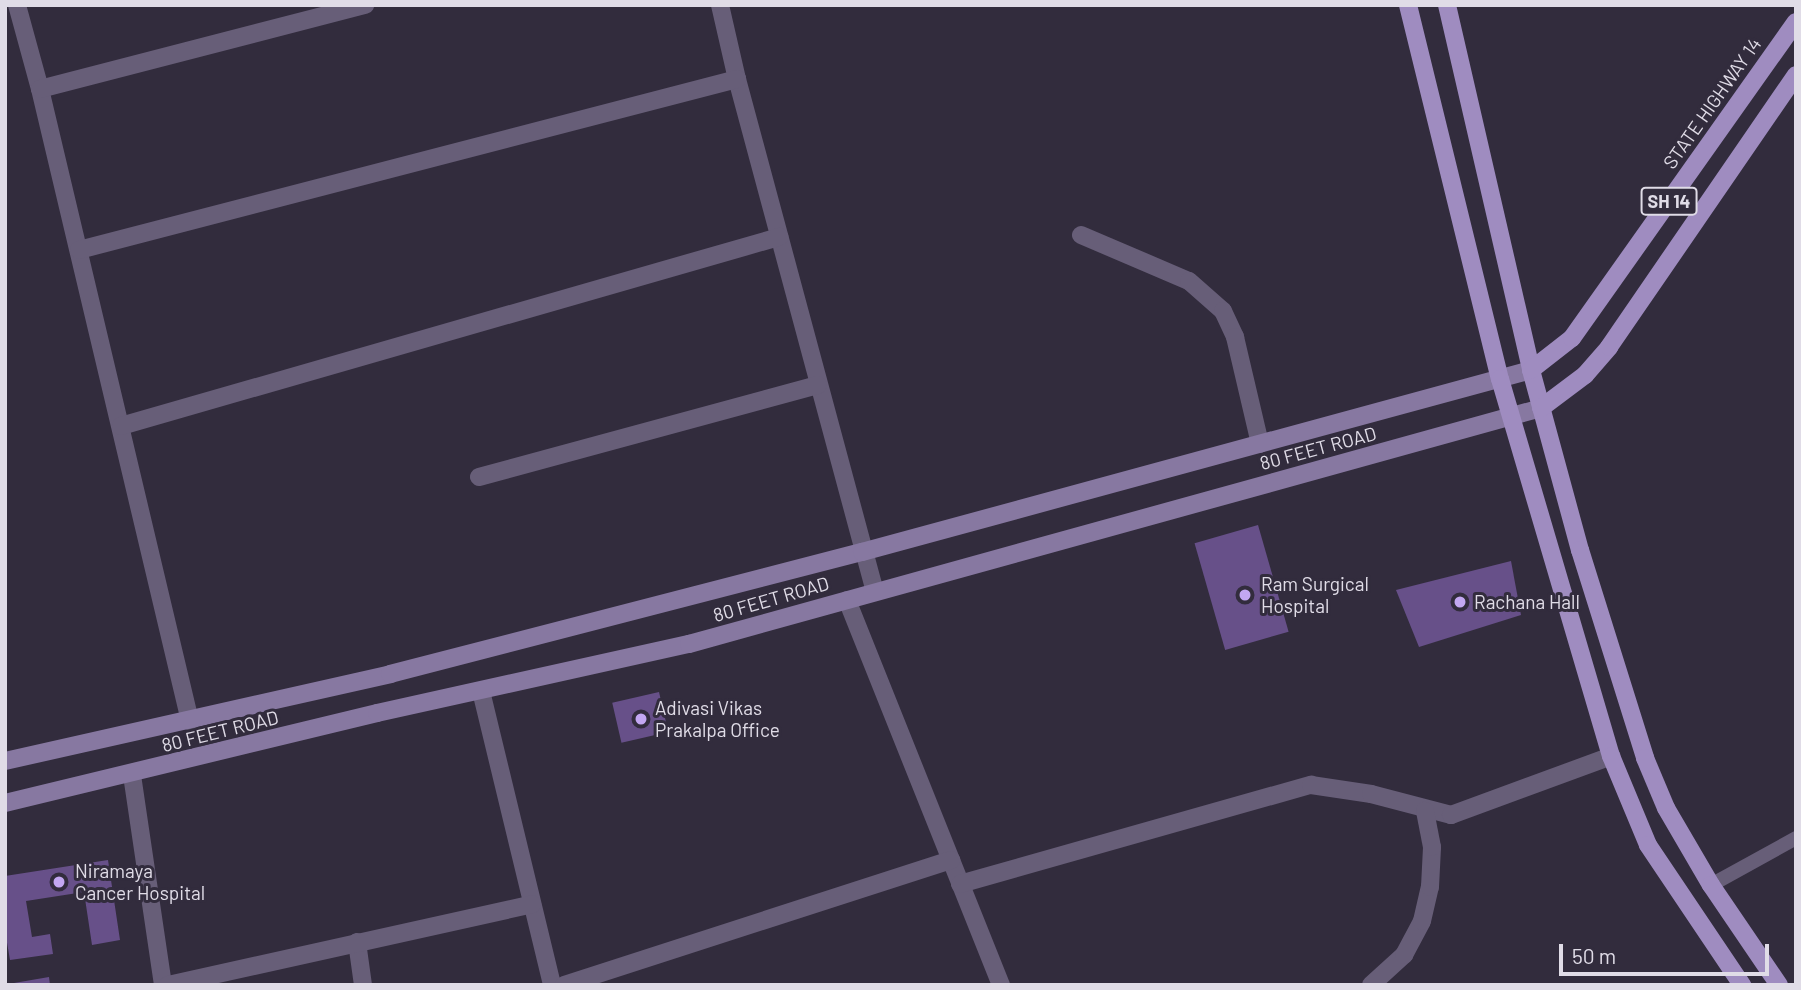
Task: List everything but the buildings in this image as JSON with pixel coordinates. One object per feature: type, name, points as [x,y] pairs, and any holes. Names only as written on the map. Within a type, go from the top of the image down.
[{"type":"main road","points":[[1408,5],[1510,417],[1611,757],[1648,845],[1742,985]]},
{"type":"main road","points":[[1447,5],[1531,370],[1584,563],[1645,758],[1666,808],[1711,885],[1779,985]]},
{"type":"main road","name":"STATE HIGHWAY 14","points":[[1531,370],[1572,338],[1796,22]]},
{"type":"main road","name":"SH 14","points":[[1542,408],[1585,375],[1609,346],[1796,75]]},
{"type":"main road","name":"80 FEET ROAD","points":[[5,761],[390,674],[862,552],[1531,370]]},
{"type":"main road","name":"80 FEET ROAD","points":[[5,803],[690,644],[1542,408]]},
{"type":"street","points":[[17,5],[79,250],[190,721]]},
{"type":"street","points":[[40,89],[365,5]]},
{"type":"street","points":[[720,5],[737,79],[862,552],[875,592]]},
{"type":"street","points":[[79,250],[737,79]]},
{"type":"street","points":[[1082,235],[1189,281],[1223,311],[1235,337],[1260,444]]},
{"type":"street","points":[[121,426],[779,237]]},
{"type":"street","points":[[479,477],[818,384]]},
{"type":"street","points":[[847,600],[1001,985]]},
{"type":"street","points":[[481,691],[552,985]]},
{"type":"street","points":[[960,884],[1311,785],[1371,794],[1425,811],[1451,815],[1470,811],[1611,757]]},
{"type":"street","points":[[132,775],[165,985],[532,904]]},
{"type":"street","points":[[1371,985],[1404,955],[1422,921],[1430,887],[1432,847],[1425,811]]},
{"type":"street","points":[[564,985],[951,860]]},
{"type":"street","points":[[357,942],[363,985]]},
{"type":"lane","points":[[1711,885],[1796,838]]},
{"type":"place","name":"Ram Surgical Hospital","points":[[1245,595]]},
{"type":"place","name":"Rachana Hall","points":[[1460,602]]},
{"type":"place","name":"Adivasi Vikas Prakalpa Office","points":[[641,719]]},
{"type":"place","name":"Niramaya Cancer Hospital","points":[[59,882]]}]
